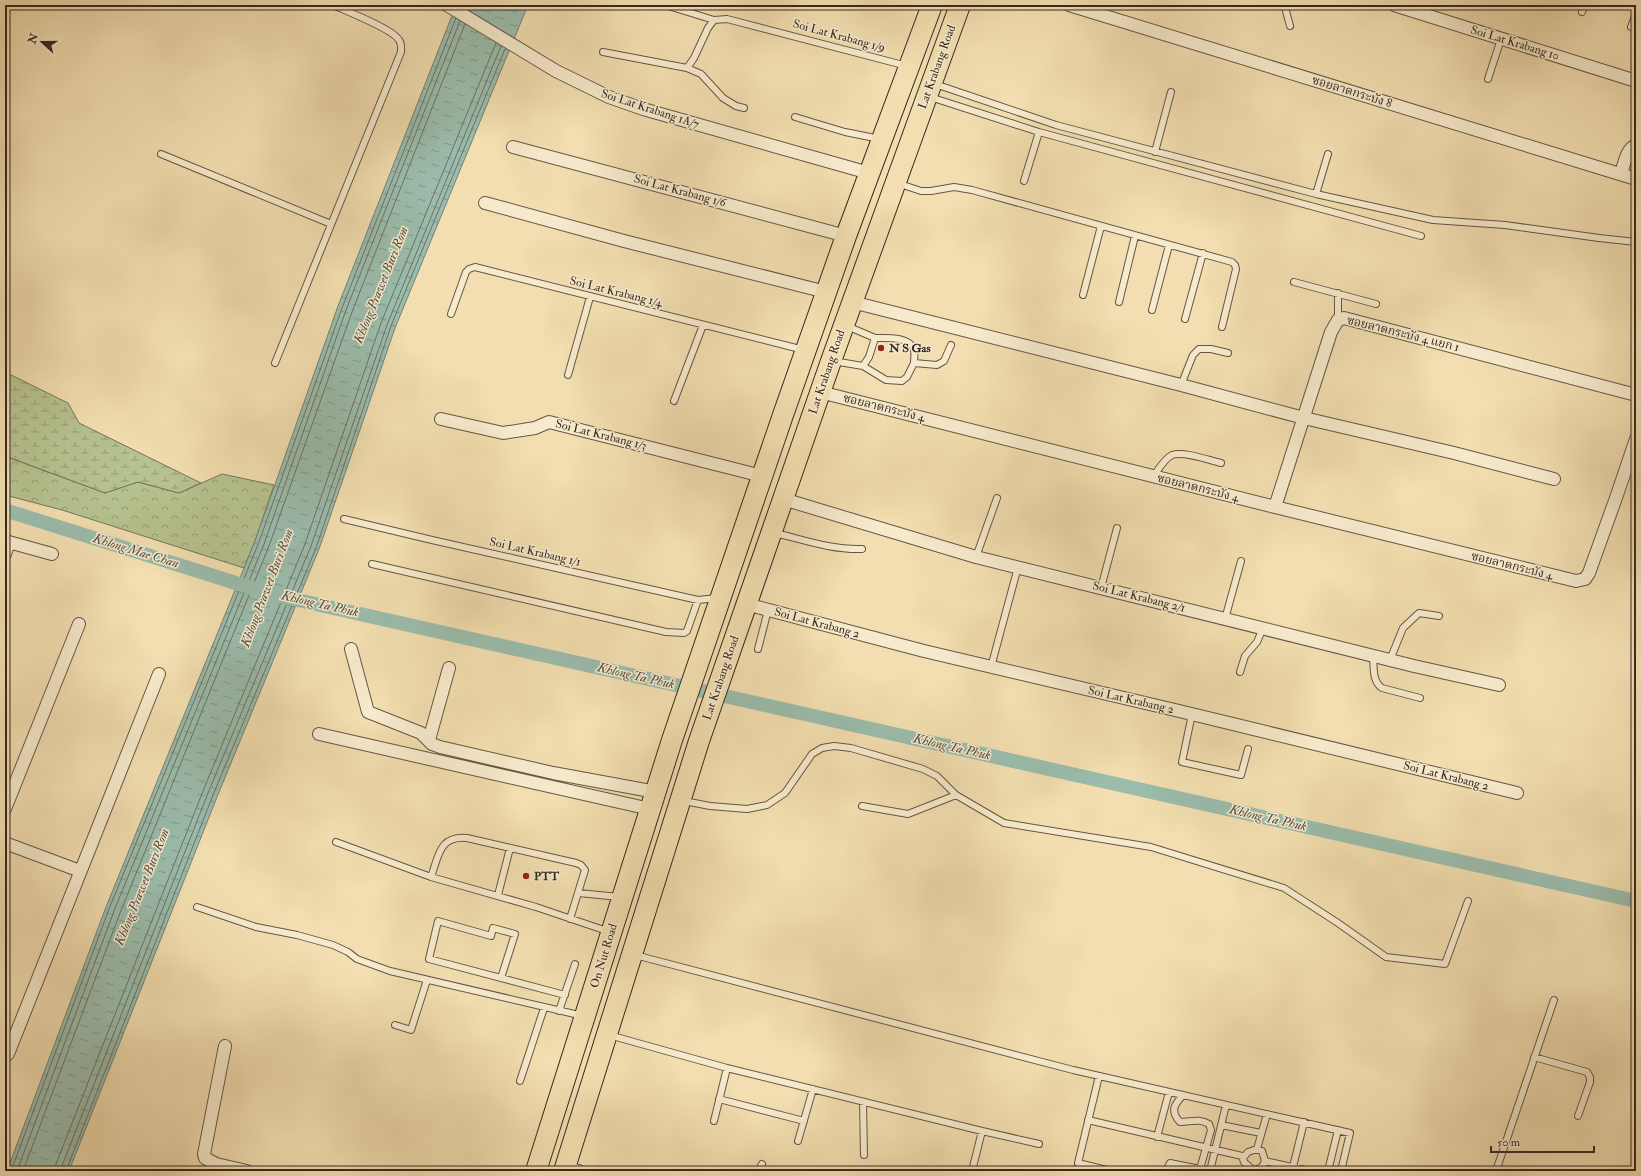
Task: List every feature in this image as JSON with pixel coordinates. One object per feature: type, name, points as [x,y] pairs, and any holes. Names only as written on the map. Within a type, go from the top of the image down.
[{"type":"main road","points":[[719,604],[805,350],[932,5]]},
{"type":"main road","name":"Lat Krabang Road","points":[[680,800],[820,392],[960,5]]},
{"type":"main road","name":"On Nut Road","points":[[538,1165],[672,740],[719,604]]},
{"type":"main road","points":[[538,1165],[570,1170],[607,1035],[680,800]]},
{"type":"street","name":"Soi Lat Krabang 1A/7","points":[[446,5],[556,71],[609,97],[643,109],[869,173]]},
{"type":"street","name":"ซอยลาดกระบัง 8","points":[[1068,5],[1636,179]]},
{"type":"street","name":"Soi Lat Krabang 10","points":[[1394,5],[1636,81]]},
{"type":"street","points":[[1621,174],[1629,151],[1636,145]]},
{"type":"street","name":"Soi Lat Krabang 1/6","points":[[513,147],[846,236]]},
{"type":"street","points":[[484,203],[624,241],[826,292]]},
{"type":"street","points":[[852,302],[1181,385],[1304,418],[1454,453],[1554,479]]},
{"type":"street","name":"ซอยลาดกระบัง 4 แยก 1","points":[[1275,507],[1331,332],[1338,320],[1344,318],[1636,395]]},
{"type":"street","name":"ซอยลาดกระบัง 4","points":[[820,392],[1275,507],[1576,581],[1585,579],[1589,573],[1636,439]]},
{"type":"street","name":"Soi Lat Krabang 1/3","points":[[441,419],[503,433],[535,428],[549,422],[762,476]]},
{"type":"street","name":"Soi Lat Krabang 2/1","points":[[783,499],[976,557],[1390,660],[1499,685]]},
{"type":"street","points":[[5,554],[7,541],[52,554]]},
{"type":"street","name":"Soi Lat Krabang 2","points":[[746,604],[924,651],[1517,793]]},
{"type":"street","points":[[5,809],[79,624]]},
{"type":"street","points":[[351,649],[368,712],[421,733],[440,747],[552,773],[653,800]]},
{"type":"street","points":[[429,740],[450,668]]},
{"type":"street","points":[[8,1054],[159,674]]},
{"type":"street","points":[[319,734],[653,800]]},
{"type":"street","points":[[5,844],[80,871]]},
{"type":"street","points":[[225,1046],[204,1154],[205,1158],[216,1164],[247,1171]]},
{"type":"lane","points":[[275,362],[401,52],[401,45],[398,39],[390,32],[333,5]]},
{"type":"lane","name":"Soi Lat Krabang 1/9","points":[[665,5],[714,20],[727,18],[909,66]]},
{"type":"lane","points":[[1287,5],[1286,11],[1290,26]]},
{"type":"lane","points":[[1582,12],[1584,5]]},
{"type":"lane","points":[[1631,27],[1636,14]]},
{"type":"lane","points":[[687,68],[694,58],[708,28],[714,20]]},
{"type":"lane","points":[[1488,79],[1501,39]]},
{"type":"lane","points":[[603,52],[687,68],[700,74],[723,98],[736,106],[744,108]]},
{"type":"lane","points":[[929,89],[1038,132],[1421,236]]},
{"type":"lane","points":[[929,89],[1155,152],[1316,194],[1433,220],[1505,225],[1636,242]]},
{"type":"lane","points":[[1155,152],[1171,92]]},
{"type":"lane","points":[[795,117],[845,132],[882,139]]},
{"type":"lane","points":[[1024,181],[1038,132]]},
{"type":"lane","points":[[161,154],[331,224]]},
{"type":"lane","points":[[1316,194],[1328,154]]},
{"type":"lane","points":[[895,182],[921,191],[931,191],[954,187],[972,190],[1232,262],[1235,265],[1235,275],[1222,327]]},
{"type":"lane","points":[[1083,295],[1101,226]]},
{"type":"lane","points":[[1120,302],[1135,236]]},
{"type":"lane","points":[[1152,310],[1169,245]]},
{"type":"lane","points":[[1185,319],[1203,253]]},
{"type":"lane","name":"Soi Lat Krabang 1/4","points":[[451,314],[466,272],[475,267],[805,350]]},
{"type":"lane","points":[[1294,282],[1376,304]]},
{"type":"lane","points":[[1338,294],[1338,320]]},
{"type":"lane","points":[[568,375],[590,297]]},
{"type":"lane","points":[[831,361],[864,366],[886,380],[902,381],[907,377],[914,363],[914,352],[912,345],[905,341],[875,338],[844,324]]},
{"type":"lane","points":[[674,401],[703,325]]},
{"type":"lane","points":[[864,366],[871,352],[875,338]]},
{"type":"lane","points":[[914,363],[937,365],[944,361],[951,345]]},
{"type":"lane","points":[[1181,385],[1193,355],[1199,349],[1211,349],[1228,353]]},
{"type":"lane","points":[[1153,476],[1161,465],[1171,456],[1178,454],[1192,455],[1221,463]]},
{"type":"lane","points":[[976,557],[996,498]]},
{"type":"lane","name":"Soi Lat Krabang 1/1","points":[[344,518],[432,540],[719,604]]},
{"type":"lane","points":[[1101,588],[1117,528]]},
{"type":"lane","points":[[771,532],[831,547],[862,549]]},
{"type":"lane","points":[[1225,618],[1241,562]]},
{"type":"lane","points":[[372,564],[666,632],[684,633],[687,631],[698,600]]},
{"type":"lane","points":[[991,667],[1018,567]]},
{"type":"lane","points":[[758,649],[768,610]]},
{"type":"lane","points":[[1390,660],[1403,628],[1419,613],[1439,616]]},
{"type":"lane","points":[[1240,672],[1245,656],[1258,642],[1263,628]]},
{"type":"lane","points":[[1374,656],[1374,677],[1377,684],[1382,688],[1420,698]]},
{"type":"lane","points":[[1192,714],[1182,762],[1241,775],[1248,749]]},
{"type":"lane","points":[[680,800],[710,806],[747,809],[767,804],[785,793],[812,754],[822,748],[834,746],[851,748],[923,769],[937,776],[956,795],[1004,824],[1151,847],[1284,888],[1338,923],[1386,957],[1445,964],[1468,900]]},
{"type":"lane","points":[[862,806],[908,814],[956,795]]},
{"type":"lane","points":[[431,877],[442,846],[452,838],[467,838],[581,865],[585,870],[570,919]]},
{"type":"lane","points":[[336,842],[431,877],[498,895],[611,933]]},
{"type":"lane","points":[[498,895],[510,848]]},
{"type":"lane","points":[[579,893],[622,898]]},
{"type":"lane","points":[[197,907],[256,926],[333,945],[357,959],[390,971],[544,1008],[585,1016]]},
{"type":"lane","points":[[501,978],[515,934],[493,928],[491,936],[438,921],[429,959],[565,995]]},
{"type":"lane","points":[[632,954],[1099,1076],[1350,1133],[1341,1171]]},
{"type":"lane","points":[[560,1011],[575,964]]},
{"type":"lane","points":[[395,1025],[411,1030],[427,980]]},
{"type":"lane","points":[[1496,1171],[1554,1000]]},
{"type":"lane","points":[[520,1081],[544,1008]]},
{"type":"lane","points":[[607,1035],[727,1068],[1039,1144]]},
{"type":"lane","points":[[1534,1057],[1587,1072],[1590,1077],[1590,1082],[1578,1116]]},
{"type":"lane","points":[[714,1120],[727,1068]]},
{"type":"lane","points":[[1099,1076],[1078,1163],[1111,1171]]},
{"type":"lane","points":[[798,1141],[813,1089]]},
{"type":"lane","points":[[1158,1137],[1169,1092]]},
{"type":"lane","points":[[1166,1171],[1170,1164],[1200,1169],[1211,1130],[1209,1124],[1204,1121],[1194,1120],[1180,1122],[1175,1117],[1175,1106],[1183,1095]]},
{"type":"lane","points":[[719,1099],[804,1121]]},
{"type":"lane","points":[[862,1102],[864,1155]]},
{"type":"lane","points":[[1210,1171],[1226,1105]]},
{"type":"lane","points":[[1257,1149],[1267,1114]]},
{"type":"lane","points":[[1088,1120],[1242,1156],[1243,1158],[1249,1167],[1253,1170],[1263,1166],[1265,1161],[1262,1151],[1257,1149],[1248,1152],[1243,1158]]},
{"type":"lane","points":[[1293,1169],[1304,1122]]},
{"type":"lane","points":[[1221,1125],[1261,1134]]},
{"type":"lane","points":[[1328,1171],[1338,1130]]},
{"type":"lane","points":[[972,1171],[982,1131]]},
{"type":"lane","points":[[1265,1161],[1293,1169],[1310,1171]]},
{"type":"lane","points":[[758,1171],[762,1164]]},
{"type":"green space","points":[[5,372],[68,403],[79,423],[201,483],[179,493],[138,482],[105,493],[5,456]]},
{"type":"green space","points":[[5,456],[105,493],[138,482],[179,493],[222,474],[274,485],[244,568],[62,510],[5,495]]},
{"type":"water","name":"Khlong Prawet Buri Rom","points":[[459,5],[528,5],[395,328],[319,549],[217,797],[69,1171],[7,1171],[106,907],[255,541],[338,306],[451,18]]},
{"type":"waterway","name":"Khlong Mae Chan","points":[[5,510],[255,589]]},
{"type":"waterway","name":"Khlong Ta Phuk","points":[[280,596],[1636,901]]},
{"type":"place","name":"N S Gas","points":[[881,348]]},
{"type":"place","name":"PTT","points":[[526,876]]}]
